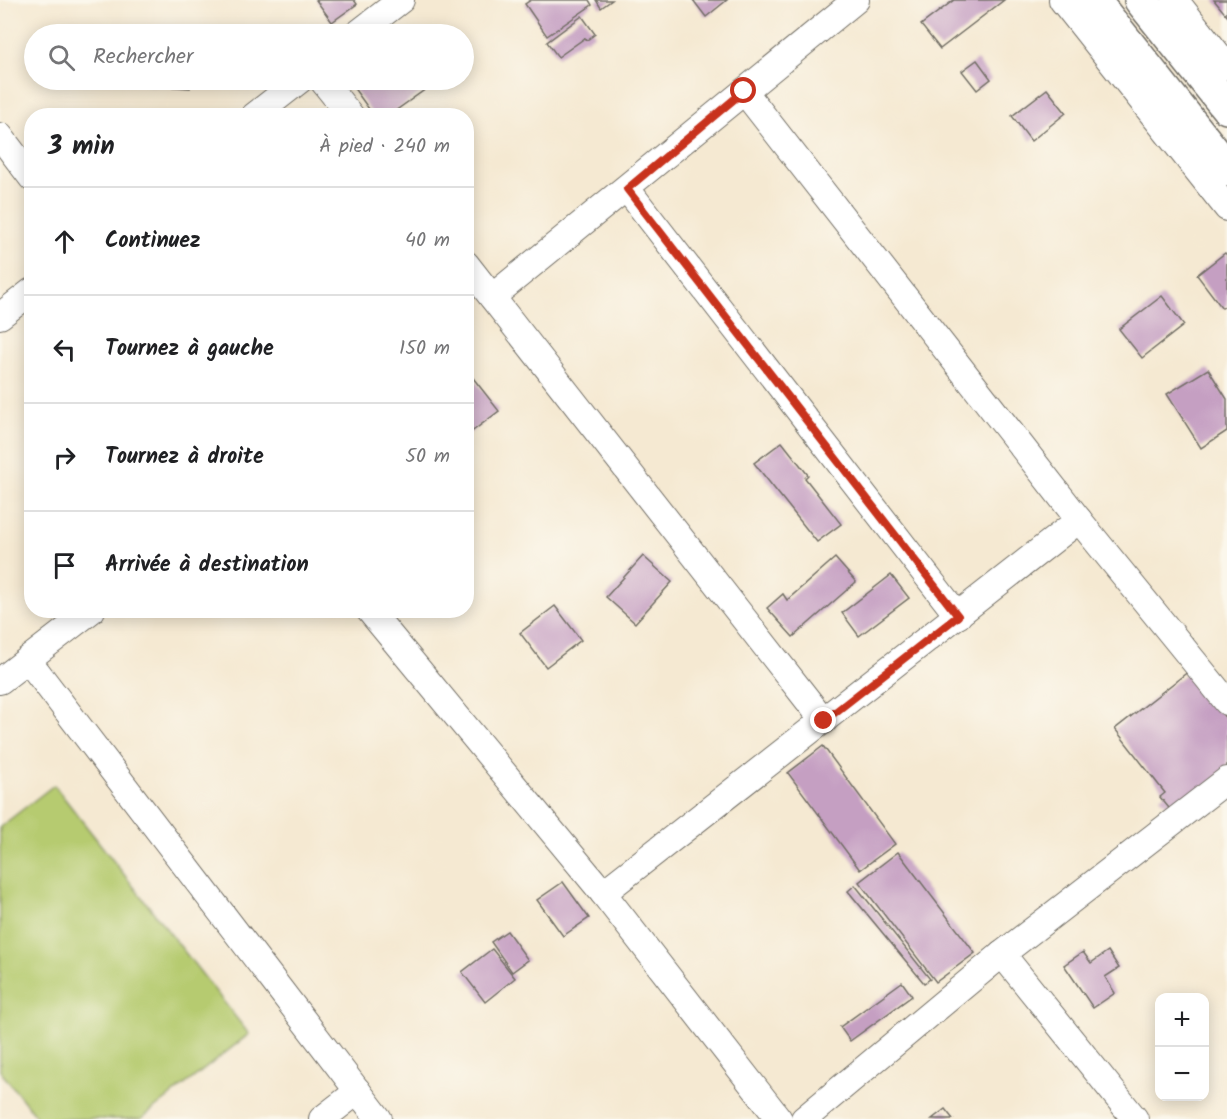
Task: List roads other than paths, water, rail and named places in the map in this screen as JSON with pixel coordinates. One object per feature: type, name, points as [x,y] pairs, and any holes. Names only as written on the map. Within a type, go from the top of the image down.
[{"type":"main road","points":[[1093,0],[1227,169]]},
{"type":"main road","points":[[1141,0],[1227,107]]},
{"type":"street","points":[[370,24],[401,0]]},
{"type":"street","points":[[492,297],[856,0]]},
{"type":"street","points":[[1062,0],[1227,208]]},
{"type":"street","points":[[1175,0],[1227,66]]},
{"type":"street","points":[[264,108],[287,90]]},
{"type":"street","points":[[330,90],[345,108]]},
{"type":"street","points":[[744,91],[1079,520],[1227,702]]},
{"type":"street","points":[[0,136],[24,168]]},
{"type":"street","points":[[627,189],[958,616]]},
{"type":"street","points":[[474,274],[824,721]]},
{"type":"street","points":[[0,316],[24,297]]},
{"type":"street","points":[[603,893],[1079,520]]},
{"type":"street","points":[[0,681],[82,618]]},
{"type":"street","points":[[376,618],[603,893],[779,1119]]},
{"type":"street","points":[[28,660],[380,1119]]},
{"type":"street","points":[[804,1119],[1002,954],[1227,780]]},
{"type":"street","points":[[1002,954],[1135,1119]]},
{"type":"street","points":[[322,1119],[358,1091]]}]
